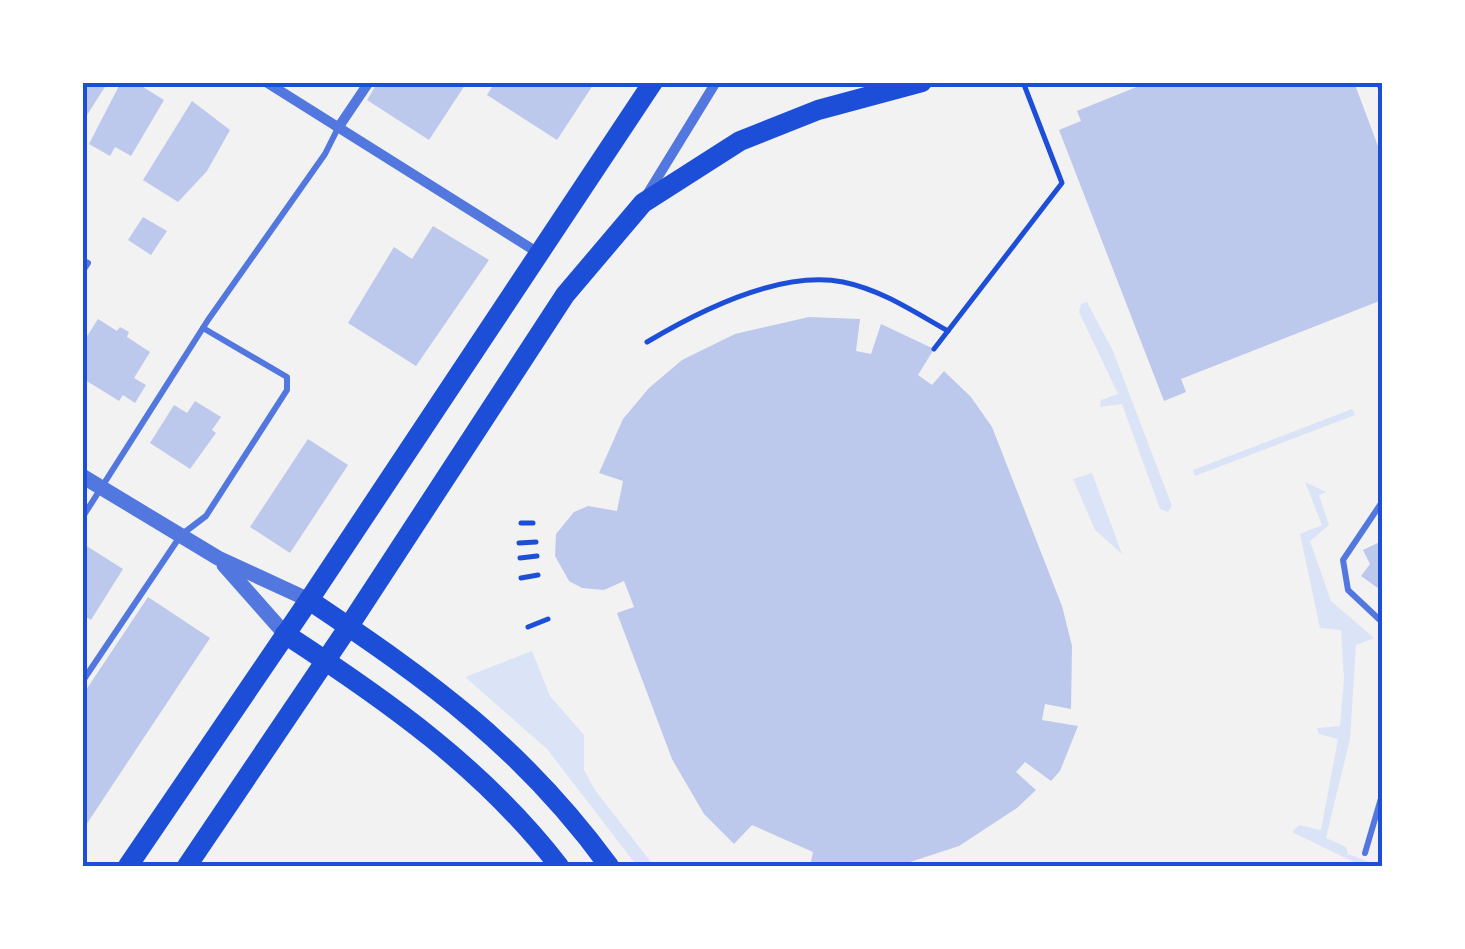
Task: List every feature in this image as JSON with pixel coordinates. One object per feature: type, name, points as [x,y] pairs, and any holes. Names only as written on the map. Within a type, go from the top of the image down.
[{"type":"main road","points":[[128,866],[541,254],[652,82]]},
{"type":"main road","points":[[187,866],[565,295],[643,203],[740,141],[818,110],[922,82]]},
{"type":"main road","points":[[309,600],[442,692],[505,744],[549,789],[609,866]]},
{"type":"main road","points":[[285,634],[466,763],[543,857],[559,866]]},
{"type":"street","points":[[266,82],[541,254]]},
{"type":"street","points":[[338,128],[369,82]]},
{"type":"street","points":[[643,203],[716,82]]},
{"type":"street","points":[[82,476],[218,558],[309,600]]},
{"type":"street","points":[[218,558],[285,634]]},
{"type":"lane","points":[[1379,82],[1382,92]]},
{"type":"lane","points":[[82,518],[203,328],[325,154],[338,128]]},
{"type":"lane","points":[[82,260],[88,263],[82,272]]},
{"type":"lane","points":[[82,682],[181,536],[206,516],[287,390],[287,377],[274,366],[203,328]]},
{"type":"lane","points":[[1382,502],[1343,560],[1348,590],[1382,622]]},
{"type":"lane","points":[[1365,853],[1382,795]]},
{"type":"path","points":[[934,349],[1062,183],[1023,82]]},
{"type":"path","points":[[647,342],[703,308],[774,286],[840,282],[890,297],[948,331]]},
{"type":"path","points":[[522,523],[534,523]]},
{"type":"path","points":[[520,543],[536,542]]},
{"type":"path","points":[[520,558],[537,556]]},
{"type":"path","points":[[520,578],[538,574]]},
{"type":"path","points":[[528,627],[548,619]]},
{"type":"shaded area","points":[[1087,302],[1113,351],[1172,506],[1168,512],[1160,509],[1122,404],[1100,407],[1101,400],[1118,394],[1079,312],[1081,304]]},
{"type":"shaded area","points":[[1352,409],[1355,415],[1195,476],[1193,470]]},
{"type":"shaded area","points":[[1092,473],[1122,554],[1095,530],[1073,479]]},
{"type":"shaded area","points":[[1305,482],[1326,492],[1319,495],[1329,525],[1310,541],[1331,601],[1374,638],[1356,645],[1350,739],[1326,838],[1346,847],[1348,854],[1380,866],[1362,866],[1292,832],[1299,825],[1321,830],[1338,739],[1319,734],[1317,728],[1340,726],[1344,679],[1341,630],[1320,628],[1300,534],[1322,525]]},
{"type":"shaded area","points":[[532,651],[550,696],[584,735],[584,770],[595,790],[654,866],[637,866],[547,749],[465,677]]},
{"type":"building","points":[[82,82],[108,82],[82,123]]},
{"type":"building","points":[[121,82],[135,82],[164,100],[131,156],[115,147],[110,156],[89,144]]},
{"type":"building","points":[[378,82],[467,82],[429,140],[367,100]]},
{"type":"building","points":[[495,82],[595,82],[557,140],[487,95]]},
{"type":"building","points":[[1149,82],[1354,82],[1382,157],[1382,300],[1181,379],[1186,392],[1164,401],[1059,130],[1081,121],[1077,111]]},
{"type":"building","points":[[192,101],[230,130],[207,171],[178,202],[143,180]]},
{"type":"building","points":[[143,217],[167,231],[151,255],[128,240]]},
{"type":"building","points":[[433,226],[489,260],[416,366],[348,323],[394,247],[412,259]]},
{"type":"building","points":[[809,317],[860,319],[856,351],[871,354],[881,324],[934,349],[918,375],[932,385],[944,371],[971,397],[992,427],[1062,606],[1072,646],[1071,709],[1045,704],[1042,720],[1078,726],[1060,771],[1051,781],[1025,762],[1016,772],[1036,790],[1017,808],[959,846],[898,866],[810,866],[813,852],[752,825],[734,844],[704,814],[672,759],[617,613],[634,607],[624,581],[604,590],[582,588],[569,581],[555,556],[556,534],[574,512],[588,506],[617,511],[623,481],[599,473],[623,419],[649,388],[682,360],[735,334]]},
{"type":"building","points":[[98,319],[117,331],[120,327],[129,332],[127,337],[150,352],[134,378],[146,385],[135,403],[123,395],[119,401],[82,378],[82,344]]},
{"type":"building","points":[[195,401],[221,417],[212,430],[216,433],[190,469],[150,443],[174,405],[187,413]]},
{"type":"building","points":[[308,439],[348,465],[290,553],[250,527]]},
{"type":"building","points":[[1382,541],[1382,591],[1361,576],[1370,564],[1363,550]]},
{"type":"building","points":[[85,545],[123,569],[91,620],[82,615]]},
{"type":"building","points":[[148,597],[210,638],[82,831],[82,696]]}]
